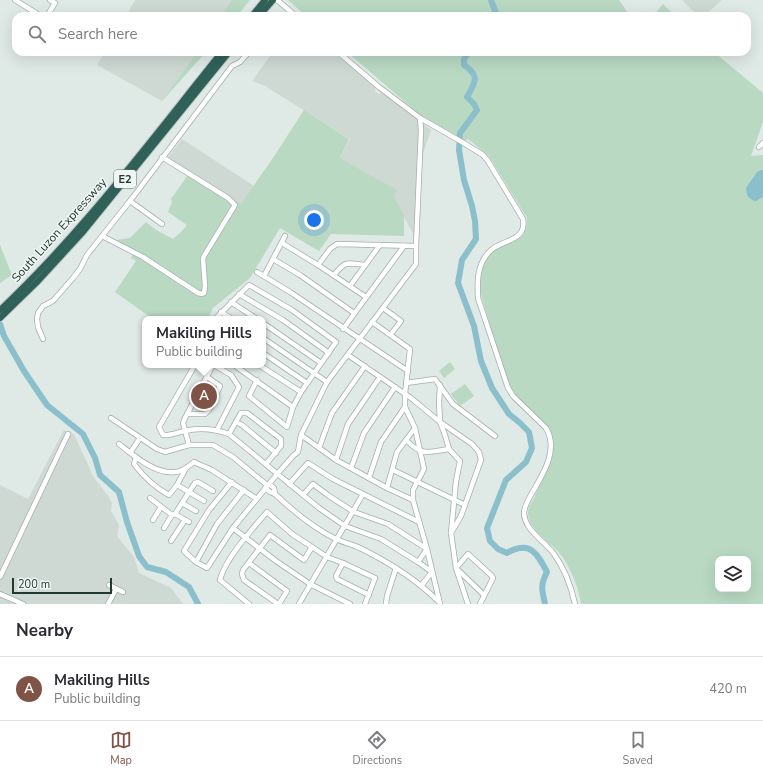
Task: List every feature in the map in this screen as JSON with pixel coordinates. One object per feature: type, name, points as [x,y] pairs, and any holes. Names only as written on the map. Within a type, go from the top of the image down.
[{"type":"highway","points":[[255,12],[264,0]]},
{"type":"highway","points":[[262,12],[273,0]]},
{"type":"highway","name":"South Luzon Expressway","points":[[0,318],[34,277],[79,228],[219,56]]},
{"type":"highway","name":"South Luzon Expressway","points":[[0,310],[15,299],[82,233],[226,56]]},
{"type":"street","points":[[15,0],[34,12]]},
{"type":"street","points":[[49,12],[55,3],[50,0]]},
{"type":"street","points":[[277,0],[291,12]]},
{"type":"street","points":[[42,339],[38,327],[38,313],[43,306],[53,301],[73,278],[80,269],[87,255],[130,201],[232,66],[240,62],[245,56]]},
{"type":"street","points":[[343,56],[379,87],[420,118],[455,137],[482,155],[488,161],[523,219],[523,229],[521,233],[516,238],[491,250],[482,262],[477,284],[478,298],[508,388],[513,396],[546,428],[550,434],[551,450],[548,462],[524,512],[533,533],[553,552],[561,565],[572,590],[575,604]]},
{"type":"street","points":[[232,482],[209,510],[186,545],[184,551],[196,562],[207,568],[233,528],[278,473],[298,452],[301,435],[327,382],[416,264],[421,130],[420,118]]},
{"type":"street","points":[[759,147],[763,143]]},
{"type":"street","points":[[102,236],[143,257],[198,293],[204,293],[205,286],[202,259],[235,205],[228,198],[162,157]]},
{"type":"street","points":[[130,201],[162,224]]},
{"type":"street","points":[[264,276],[285,236]]},
{"type":"street","points":[[282,243],[334,275],[366,298]]},
{"type":"street","points":[[318,265],[330,248],[337,244],[416,246]]},
{"type":"street","points":[[350,286],[380,245]]},
{"type":"street","points":[[343,329],[404,246]]},
{"type":"street","points":[[272,259],[300,275],[354,313]]},
{"type":"street","points":[[334,275],[347,263],[365,265]]},
{"type":"street","points":[[257,272],[290,292],[343,329],[408,371]]},
{"type":"street","points":[[218,316],[230,302],[249,285],[292,310],[336,342],[301,392],[293,406],[287,426],[249,396],[257,380]]},
{"type":"street","points":[[239,294],[283,320],[329,353]]},
{"type":"street","points":[[230,302],[252,316]]},
{"type":"street","points":[[383,308],[401,321],[391,334]]},
{"type":"street","points":[[221,312],[227,316]]},
{"type":"street","points":[[372,322],[391,334],[410,349],[405,407],[415,428],[424,469],[413,490],[413,500],[418,522],[427,549],[439,603]]},
{"type":"street","points":[[266,325],[321,363]]},
{"type":"street","points":[[266,340],[327,382]]},
{"type":"street","points":[[266,355],[307,383]]},
{"type":"street","points":[[348,355],[405,394],[440,422],[472,444],[479,452],[481,460],[461,516],[451,533]]},
{"type":"street","points":[[319,448],[332,413],[364,366]]},
{"type":"street","points":[[193,368],[159,427],[163,435],[167,436],[201,428],[217,430],[229,434],[319,508],[345,526],[381,539],[432,572]]},
{"type":"street","points":[[189,445],[183,423],[212,368]]},
{"type":"street","points":[[217,430],[239,387],[232,375],[219,368]]},
{"type":"street","points":[[239,368],[293,406]]},
{"type":"street","points":[[264,368],[301,392]]},
{"type":"street","points":[[187,414],[205,414],[208,410],[220,386],[207,377]]},
{"type":"street","points":[[336,460],[348,424],[380,377]]},
{"type":"street","points":[[406,383],[435,379],[453,404],[495,436]]},
{"type":"street","points":[[440,385],[440,422],[448,449],[460,461],[456,481],[451,533],[456,568],[468,604]]},
{"type":"street","points":[[351,468],[364,433],[395,387]]},
{"type":"street","points":[[369,478],[381,442],[405,407]]},
{"type":"street","points":[[229,434],[241,413],[247,413],[281,439],[282,446],[266,464]]},
{"type":"street","points":[[112,418],[157,449],[165,452],[189,445],[213,445],[233,457],[267,486],[274,488],[275,494],[302,518],[337,540],[361,548],[396,568],[413,579],[439,603]]},
{"type":"street","points":[[236,422],[276,452]]},
{"type":"street","points":[[387,488],[397,452],[415,428]]},
{"type":"street","points":[[0,578],[68,434]]},
{"type":"street","points":[[301,435],[336,460],[387,488],[413,500]]},
{"type":"street","points":[[130,453],[140,438]]},
{"type":"street","points":[[406,440],[420,452],[448,449]]},
{"type":"street","points":[[119,444],[150,467],[158,470],[174,473],[186,468],[194,462],[212,470],[257,499]]},
{"type":"street","points":[[136,457],[134,464],[140,473],[163,492],[169,495],[177,485],[186,468]]},
{"type":"street","points":[[289,484],[308,463],[332,479],[418,522]]},
{"type":"street","points":[[393,470],[465,505]]},
{"type":"street","points":[[164,528],[196,482],[213,491]]},
{"type":"street","points":[[303,495],[313,484],[354,512],[388,524],[427,549]]},
{"type":"street","points":[[177,485],[204,501]]},
{"type":"street","points":[[196,562],[217,524],[244,490]]},
{"type":"street","points":[[299,604],[364,494]]},
{"type":"street","points":[[150,498],[161,507],[187,521],[171,541]]},
{"type":"street","points":[[182,503],[196,511]]},
{"type":"street","points":[[153,520],[161,507]]},
{"type":"street","points":[[249,604],[220,580],[222,572],[245,537],[268,512],[292,534],[327,557],[375,578],[366,604]]},
{"type":"street","points":[[233,528],[310,584],[350,604]]},
{"type":"street","points":[[249,563],[287,591],[278,604],[244,580],[242,574],[249,563],[260,548],[270,536],[304,560],[312,547]]},
{"type":"street","points":[[418,562],[427,549]]},
{"type":"street","points":[[456,568],[468,554],[491,574],[493,578],[480,604]]},
{"type":"street","points":[[343,563],[336,576],[337,579],[369,595]]},
{"type":"street","points":[[386,604],[396,568]]},
{"type":"street","points":[[456,568],[484,594]]},
{"type":"street","points":[[421,586],[432,572]]},
{"type":"street","points":[[110,585],[123,592]]},
{"type":"street","points":[[108,604],[116,589]]},
{"type":"street","points":[[0,594],[23,604]]},
{"type":"shaded area","points":[[135,0],[231,0],[224,12],[128,12]]},
{"type":"shaded area","points":[[682,0],[722,0],[708,12],[694,12]]},
{"type":"shaded area","points":[[103,56],[194,56],[162,101],[97,65]]},
{"type":"shaded area","points":[[270,56],[337,56],[376,86],[375,92],[379,94],[383,93],[431,130],[417,172],[415,237],[393,197],[396,190],[340,158],[350,139],[265,86],[252,81]]},
{"type":"shaded area","points":[[182,139],[254,186],[241,204],[167,159]]},
{"type":"shaded area","points":[[64,430],[74,434],[93,476],[112,503],[111,511],[119,525],[117,536],[134,557],[139,573],[171,588],[183,604],[0,604],[0,485],[28,499]]},
{"type":"green space","points":[[231,0],[250,0],[240,12],[224,12]]},
{"type":"green space","points":[[288,0],[619,0],[627,12],[302,12]]},
{"type":"green space","points":[[663,4],[671,12],[656,12]]},
{"type":"green space","points":[[194,56],[202,56],[162,101]]},
{"type":"green space","points":[[352,56],[719,56],[763,93],[763,122],[751,156],[763,155],[763,604],[581,604],[575,581],[564,559],[560,553],[537,531],[529,519],[529,508],[551,461],[554,445],[553,438],[547,426],[520,400],[505,377],[480,289],[481,272],[488,255],[499,246],[521,237],[526,227],[527,218],[489,156],[468,139],[465,141],[419,114]]},
{"type":"green space","points":[[304,110],[349,139],[340,158],[397,190],[394,197],[404,215],[404,236],[331,234],[319,251],[280,228],[250,278],[213,308],[209,316],[149,316],[115,292],[136,261],[131,258],[134,252],[116,240],[130,238],[146,222],[156,230],[173,239],[181,232],[187,225],[168,212],[172,202],[171,199],[190,172],[241,204]]},
{"type":"green space","points":[[0,245],[12,275],[0,283]]},
{"type":"green space","points":[[450,362],[455,369],[444,378],[439,371]]},
{"type":"green space","points":[[465,384],[474,396],[460,406],[451,394]]},
{"type":"water","points":[[763,170],[763,197],[756,201],[751,200],[748,197],[746,188],[757,172]]},
{"type":"waterway","points":[[491,0],[496,12]]},
{"type":"waterway","points":[[466,56],[464,59],[464,65],[472,72],[475,79],[473,87],[467,97],[474,104],[477,110],[460,133],[459,150],[464,180],[475,221],[476,239],[462,260],[458,283],[474,326],[481,361],[492,388],[509,414],[529,432],[532,448],[526,462],[506,480],[487,528],[490,541],[498,549],[507,553],[515,549],[527,548],[532,550],[540,559],[547,572],[542,588],[545,604]]},
{"type":"waterway","points":[[0,324],[4,336],[24,371],[47,405],[83,434],[95,458],[100,475],[119,492],[127,522],[139,556],[147,567],[166,572],[189,587],[198,604]]},
{"type":"place","name":"Makiling Hills","points":[[204,396]]}]
